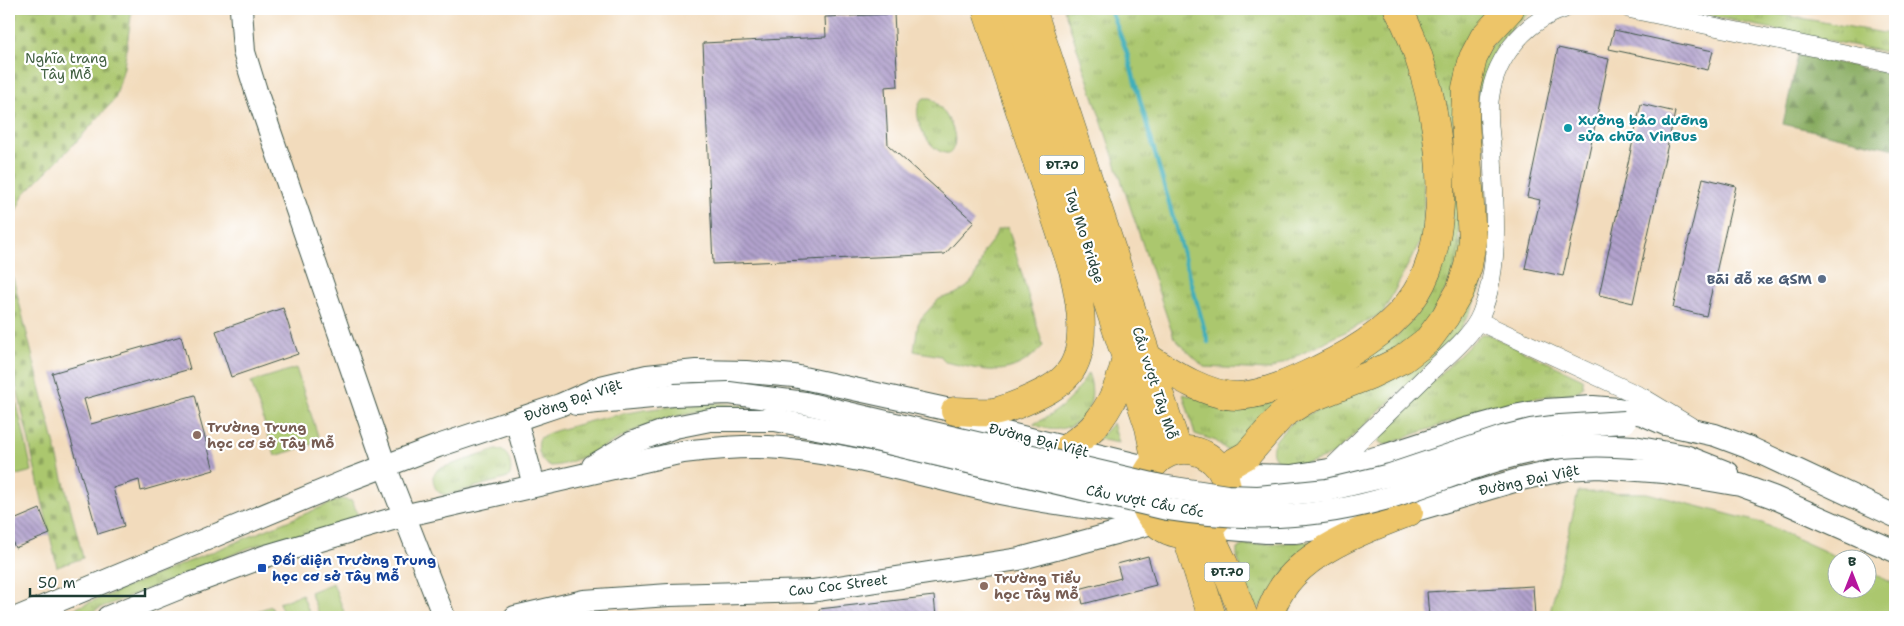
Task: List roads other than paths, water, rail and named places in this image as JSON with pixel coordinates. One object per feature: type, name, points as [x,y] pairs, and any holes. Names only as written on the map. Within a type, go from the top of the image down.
[{"type":"main road","points":[[955,411],[994,412],[1043,393],[1056,385],[1069,373],[1080,343],[1080,299],[1073,270],[986,9]]},
{"type":"main road","name":"Tay Mo Bridge","points":[[1010,9],[1123,319]]},
{"type":"main road","name":"Tay Mo Bridge","points":[[1032,9],[1123,319]]},
{"type":"main road","points":[[1067,448],[1095,426],[1116,394],[1122,376],[1136,357],[1215,392],[1235,396],[1254,394],[1301,378],[1358,348],[1400,314],[1416,293],[1427,270],[1438,232],[1440,182],[1436,133],[1427,82],[1419,54],[1398,9]]},
{"type":"main road","points":[[1223,474],[1247,455],[1282,415],[1306,400],[1370,375],[1403,359],[1428,340],[1445,317],[1460,291],[1468,266],[1472,240],[1465,119],[1466,88],[1473,58],[1484,37],[1510,9]]},
{"type":"main road","name":"Cầu vượt Tây Mỗ","points":[[1123,319],[1136,357],[1161,460]]},
{"type":"main road","points":[[1190,450],[1203,453],[1213,460],[1223,474],[1228,487],[1225,507],[1202,528],[1175,532],[1153,518],[1145,503],[1143,491],[1145,479],[1161,460],[1190,450]]},
{"type":"main road","points":[[1269,617],[1282,590],[1297,570],[1314,557],[1360,532],[1409,512]]},
{"type":"main road","name":"ĐT.70","points":[[1202,528],[1212,617]]},
{"type":"main road","name":"ĐT.70","points":[[1202,528],[1224,564],[1244,617]]},
{"type":"street","points":[[241,9],[244,52],[249,68],[385,466],[444,617]]},
{"type":"street","points":[[1329,470],[1457,345],[1478,321],[1492,275],[1495,243],[1494,166],[1489,108],[1495,76],[1505,55],[1518,39],[1539,20],[1564,9]]},
{"type":"street","points":[[1630,9],[1895,64]]},
{"type":"street","points":[[1478,321],[1642,397],[1696,430]]},
{"type":"street","name":"Đường Đại Việt","points":[[19,617],[385,466],[560,405],[601,387],[647,376],[696,371],[746,372],[794,376],[955,411],[985,428],[1067,448],[1161,460]]},
{"type":"street","name":"Cầu vượt Cầu Cốc","points":[[560,405],[674,395],[729,393],[787,400],[876,418],[1161,486],[1242,497],[1327,490],[1390,474],[1503,437],[1532,430],[1568,425],[1625,422],[1665,424]]},
{"type":"street","points":[[1223,474],[1291,476],[1329,470],[1387,455],[1470,428],[1546,410],[1573,407],[1618,409],[1642,414],[1665,424],[1715,435],[1750,448],[1895,516]]},
{"type":"street","points":[[516,420],[534,485]]},
{"type":"street","name":"Cầu vượt Cầu Cốc","points":[[578,476],[630,443],[675,427],[710,420],[774,420],[862,437],[1167,509],[1210,514],[1253,516],[1311,514],[1376,501],[1529,452],[1604,444],[1679,455],[1720,468],[1773,497]]},
{"type":"street","points":[[108,617],[266,556],[403,516],[683,452],[730,446],[780,448],[834,455],[1003,493],[1153,518]]},
{"type":"street","name":"Đường Đại Việt","points":[[1202,528],[1295,532],[1356,524],[1409,512],[1521,479],[1567,470],[1598,467],[1631,468],[1700,477],[1740,485],[1773,497],[1895,551]]},
{"type":"street","name":"Cau Coc Street","points":[[515,617],[584,601],[669,595],[812,591],[1019,559],[1153,518]]},
{"type":"waterway","points":[[1110,9],[1126,50],[1208,342]]},
{"type":"place","name":"Xưởng bảo dưỡng sửa chữa VinBus","points":[[1568,128]]},
{"type":"place","name":"Bãi đỗ xe GSM","points":[[1822,279]]},
{"type":"place","name":"Trường Trung học cơ sở Tây Mỗ","points":[[197,435]]},
{"type":"place","name":"Đối diện Trường Trung học cơ sở Tây Mỗ","points":[[262,568]]},
{"type":"place","name":"Trường Tiểu học Tây Mỗ","points":[[984,586]]},
{"type":"park label","name":"Nghĩa trang Tây Mỗ","points":[[66,66]]}]
